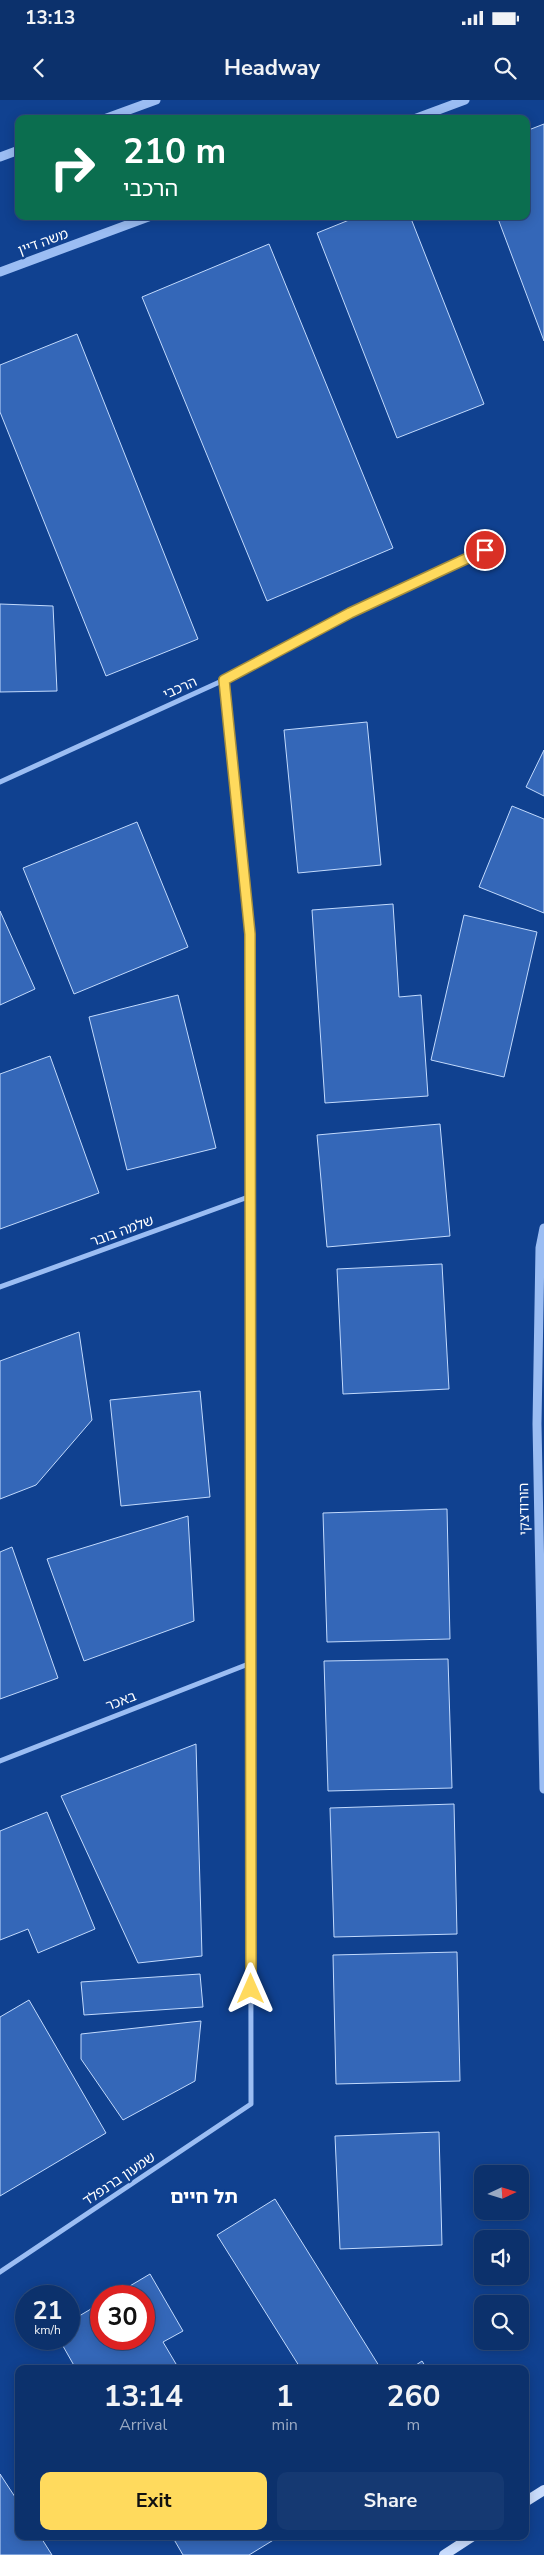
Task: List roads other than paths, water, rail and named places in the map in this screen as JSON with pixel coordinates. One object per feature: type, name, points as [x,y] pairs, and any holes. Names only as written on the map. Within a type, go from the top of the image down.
[{"type":"main road","points":[[529,2499],[544,2490]]},
{"type":"main road","points":[[444,2555],[467,2540]]},
{"type":"street","points":[[115,115],[156,100]]},
{"type":"street","points":[[425,115],[465,100]]},
{"type":"street","points":[[0,156],[15,151]]},
{"type":"street","name":"משה דיין","points":[[0,272],[140,220]]},
{"type":"street","name":"הרכבי","points":[[0,782],[224,680],[350,613],[501,543]]},
{"type":"street","points":[[224,680],[250,934],[251,1663]]},
{"type":"street","name":"שלמה בובר","points":[[0,1287],[251,1196]]},
{"type":"street","name":"הורודצקי","points":[[544,1228],[540,1248],[537,1424],[544,1789]]},
{"type":"street","name":"באכר","points":[[0,1760],[251,1663]]},
{"type":"street","name":"שמעון ברנפלד","points":[[0,2272],[251,2104],[251,1663]]},
{"type":"district","name":"תל חיים","points":[[204,2197]]}]
